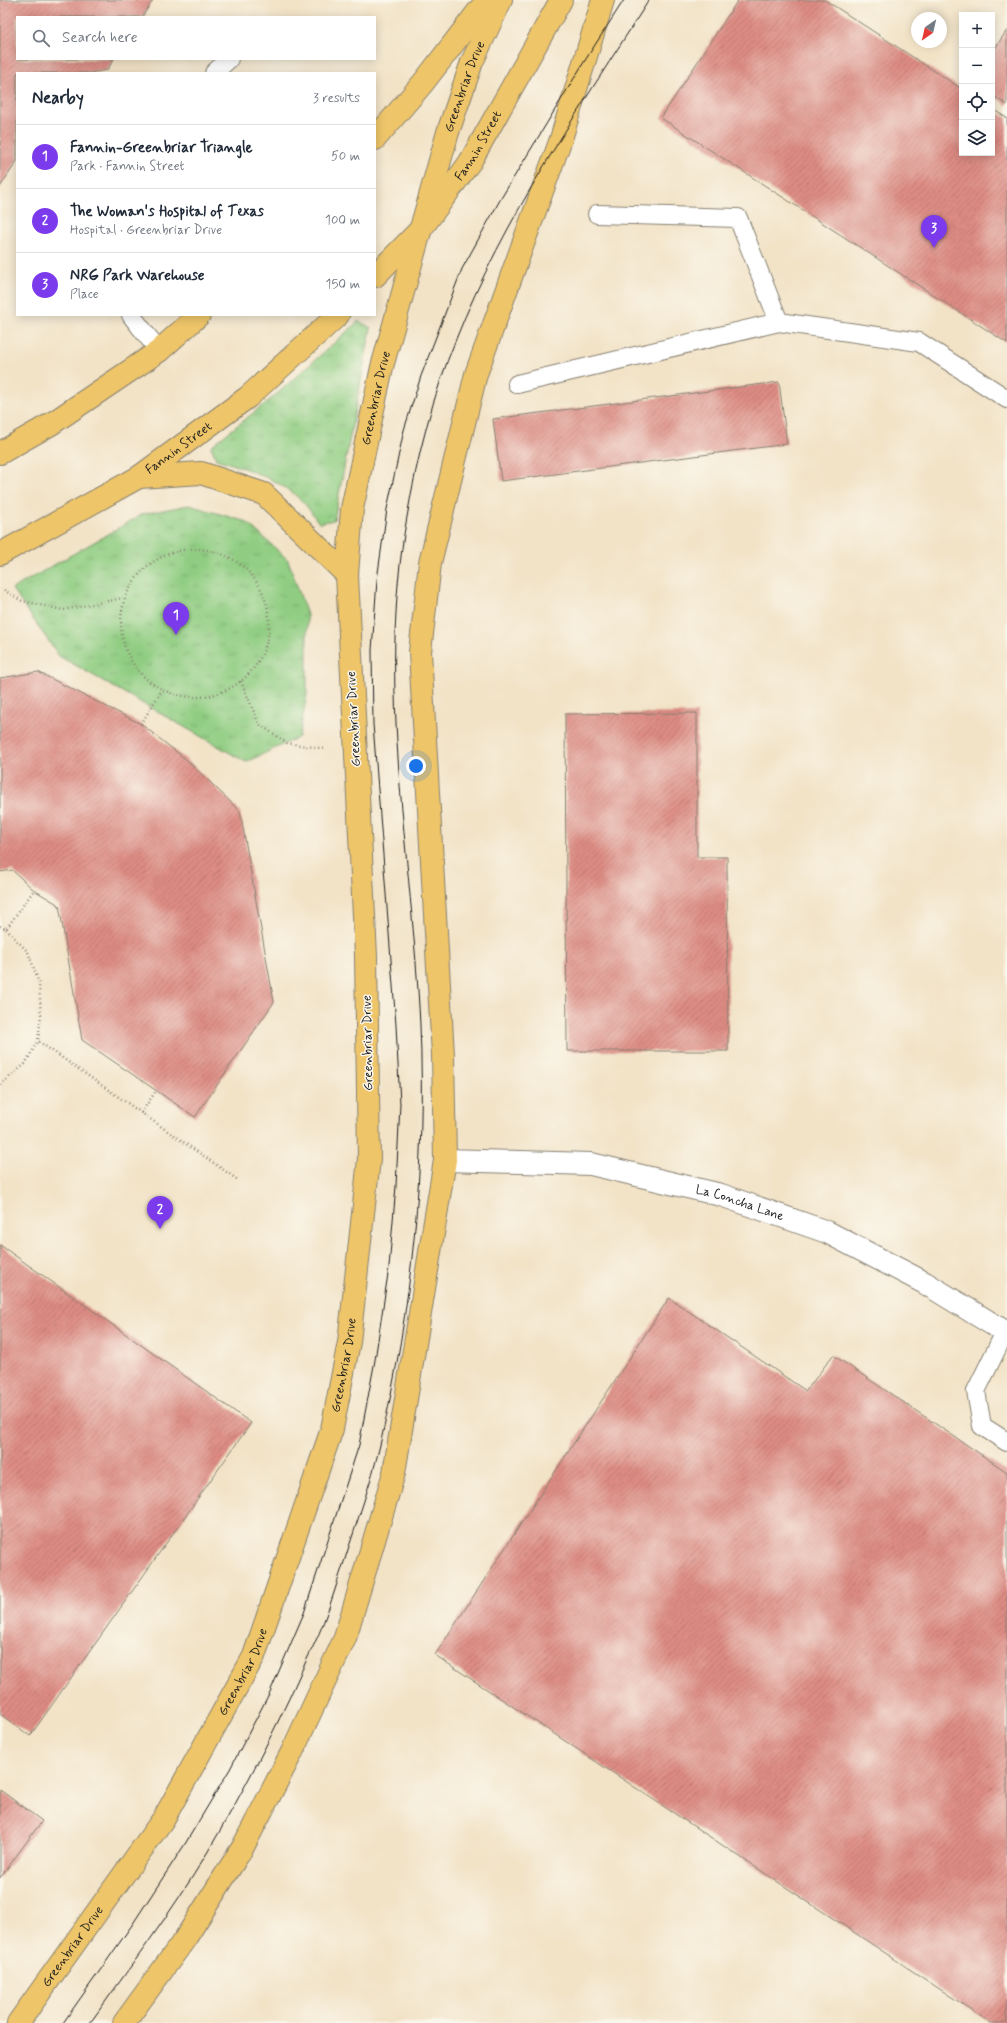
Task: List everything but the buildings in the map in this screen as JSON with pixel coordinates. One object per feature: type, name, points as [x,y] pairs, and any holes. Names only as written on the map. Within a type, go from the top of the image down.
[{"type":"main road","points":[[376,138],[423,83],[486,0]]},
{"type":"main road","name":"Greenbriar Drive","points":[[18,2023],[164,1818],[254,1656],[332,1429],[349,1342],[369,1159],[366,956],[347,576],[352,510],[379,382],[448,132],[472,62],[501,0]]},
{"type":"main road","name":"Fannin Street","points":[[376,275],[421,229],[470,162],[561,0]]},
{"type":"main road","points":[[124,2023],[185,1939],[243,1847],[292,1752],[345,1638],[394,1473],[445,1160],[443,1055],[420,652],[430,563],[476,374],[561,139],[603,0]]},
{"type":"main road","points":[[0,453],[51,424],[158,351],[198,316]]},
{"type":"main road","name":"Fannin Street","points":[[0,554],[139,477],[248,397],[337,316]]},
{"type":"main road","points":[[139,477],[201,473],[264,494],[347,576]]},
{"type":"street","name":"La Concha Lane","points":[[445,1160],[591,1164],[720,1195],[827,1232],[925,1283],[1006,1333]]},
{"type":"lane","points":[[215,72],[228,60]]},
{"type":"lane","points":[[597,214],[738,218],[779,322]]},
{"type":"lane","points":[[132,316],[158,351]]},
{"type":"lane","points":[[516,384],[779,322],[920,342],[1007,399]]},
{"type":"lane","points":[[1006,1333],[976,1391],[982,1426],[1007,1442]]},
{"type":"path","points":[[194,548],[229,557],[244,567],[261,587],[268,608],[268,634],[257,665],[241,682],[224,692],[198,698],[162,690],[146,679],[129,659],[120,625],[123,598],[143,568],[160,556],[194,548]]},
{"type":"path","points":[[4,590],[22,601],[63,610],[123,598]]},
{"type":"path","points":[[241,682],[259,724],[287,744],[317,748],[356,750]]},
{"type":"path","points":[[141,724],[162,690]]},
{"type":"path","points":[[6,929],[34,890]]},
{"type":"path","points":[[0,926],[6,929],[28,952],[39,983],[41,1015],[38,1040],[25,1064],[0,1084]]},
{"type":"path","points":[[38,1040],[238,1180]]},
{"type":"path","points":[[141,1113],[156,1091]]},
{"type":"green space","points":[[359,321],[371,328],[334,520],[319,523],[304,503],[293,493],[261,475],[216,459],[211,446],[271,399]]},
{"type":"green space","points":[[189,505],[247,522],[288,560],[307,615],[307,694],[299,737],[246,762],[59,656],[12,589],[143,514]]},
{"type":"tram line","points":[[63,2023],[132,1925],[185,1844],[230,1769],[270,1692],[304,1613],[359,1445],[375,1360],[389,1267],[396,1186],[400,1104],[396,1025],[373,724],[372,650],[377,580],[387,509],[404,430],[421,376],[462,269],[500,200],[584,62],[624,0]]},
{"type":"tram line","points":[[90,2023],[194,1875],[233,1808],[269,1740],[322,1627],[364,1502],[380,1445],[401,1341],[408,1289],[414,1236],[421,1130],[420,1025],[395,707],[395,644],[398,580],[411,494],[421,449],[440,382],[475,294],[497,250],[544,165],[649,0]]},
{"type":"place","name":"NRG Park Warehouse","points":[[934,248]]},
{"type":"place","name":"Fannin-Greenbriar Triangle","points":[[176,635]]},
{"type":"place","name":"The Woman's Hospital of Texas","points":[[160,1229]]}]
